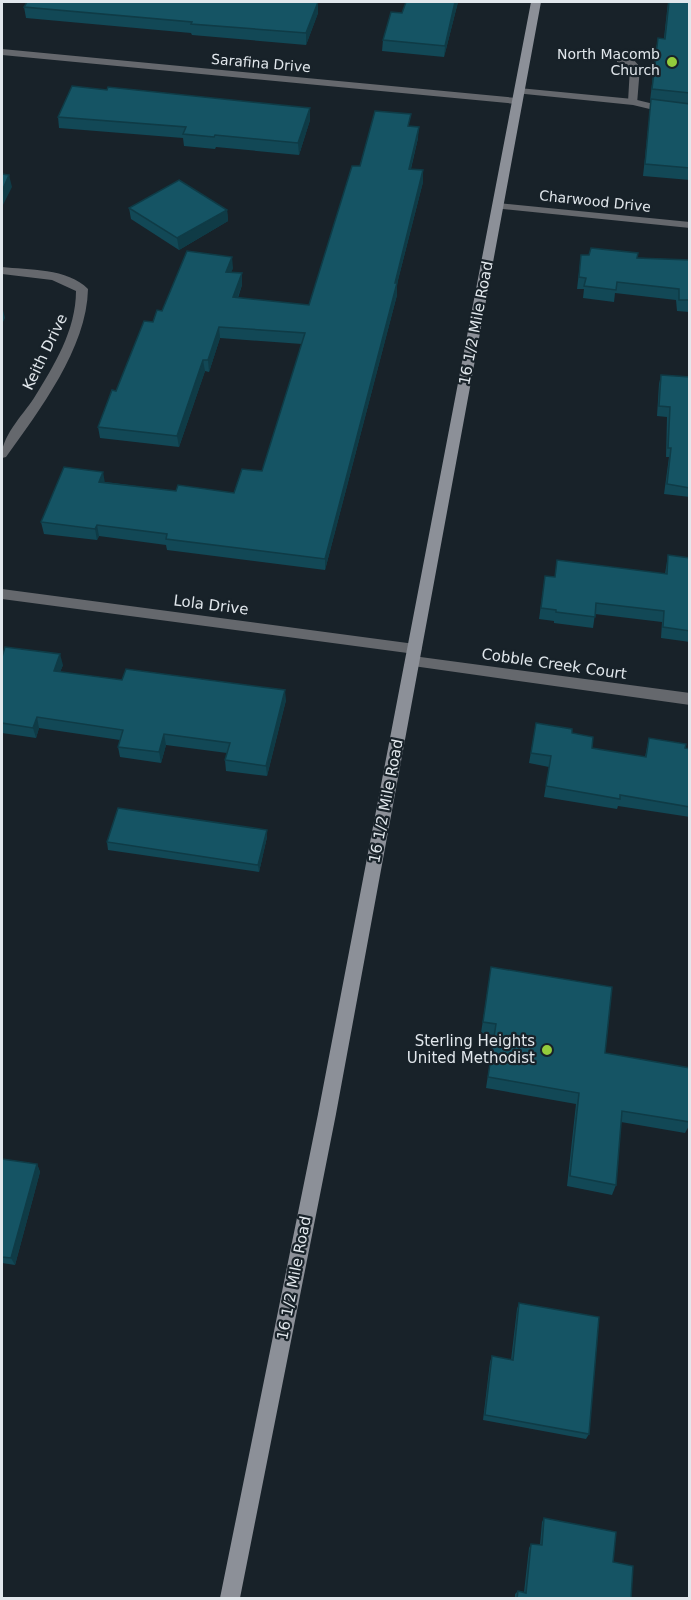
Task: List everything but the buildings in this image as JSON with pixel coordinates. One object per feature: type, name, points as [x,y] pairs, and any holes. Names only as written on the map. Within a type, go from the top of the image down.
[{"type":"street","name":"16 1/2 Mile Road","points":[[230,1599],[327,1114],[536,2]]},
{"type":"street","name":"Sarafina Drive","points":[[2,52],[518,96],[633,102],[658,108],[690,111]]},
{"type":"street","points":[[620,60],[630,62],[635,67],[633,102]]},
{"type":"street","name":"Charwood Drive","points":[[498,206],[690,225]]},
{"type":"street","name":"Keith Drive","points":[[2,271],[70,281],[82,289],[84,301],[81,315],[45,391],[2,454]]},
{"type":"street","name":"Lola Drive","points":[[2,594],[414,655]]},
{"type":"street","name":"Cobble Creek Court","points":[[414,655],[690,699]]},
{"type":"place","name":"North Macomb Church","points":[[672,62]]},
{"type":"place","name":"Sterling Heights United Methodist","points":[[547,1050]]}]
